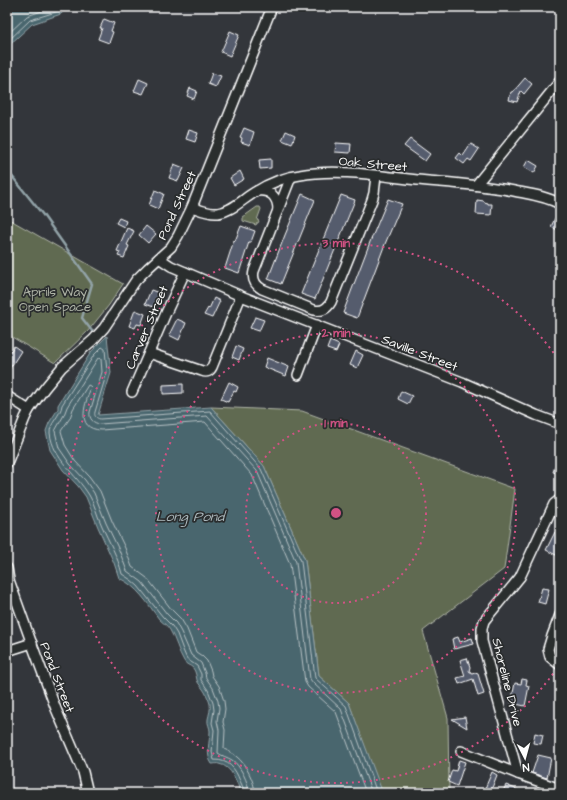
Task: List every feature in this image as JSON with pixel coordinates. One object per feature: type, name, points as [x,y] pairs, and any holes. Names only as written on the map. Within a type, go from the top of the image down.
[{"type":"street","name":"Pond Street","points":[[7,463],[20,428],[29,410],[44,389],[62,367],[93,340],[104,328],[136,280],[173,245],[192,206],[272,7]]},
{"type":"street","points":[[476,186],[560,81]]},
{"type":"street","name":"Oak Street","points":[[192,206],[210,212],[220,212],[233,207],[269,185],[308,173],[326,172],[344,172],[496,188],[529,194],[553,200],[560,204]]},
{"type":"street","points":[[291,177],[254,273],[254,282],[262,289],[315,310],[322,310],[328,306],[333,298],[374,193],[376,176]]},
{"type":"street","points":[[256,192],[264,191],[273,195],[278,204],[277,212]]},
{"type":"street","name":"Saville Street","points":[[159,258],[172,266],[241,296],[462,382],[536,416],[560,424]]},
{"type":"street","name":"Carver Street","points":[[132,392],[185,272]]},
{"type":"street","points":[[149,353],[204,372],[209,371],[241,296]]},
{"type":"street","points":[[298,375],[317,325]]},
{"type":"street","points":[[7,396],[29,410]]},
{"type":"street","name":"Shoreline Drive","points":[[518,774],[482,641],[482,628],[484,621],[520,577],[554,504],[560,499]]},
{"type":"street","name":"Pond Street","points":[[7,568],[9,580],[56,710],[83,772],[88,793]]},
{"type":"street","points":[[560,616],[548,650],[550,657],[560,664]]},
{"type":"street","points":[[7,651],[32,643]]},
{"type":"street","points":[[461,751],[560,789]]},
{"type":"green space","points":[[257,207],[260,207],[261,209],[257,220],[259,221],[256,225],[243,221],[243,217]]},
{"type":"green space","name":"Aprils Way Open Space","points":[[7,218],[123,284],[109,305],[88,331],[55,363],[7,334]]},
{"type":"green space","points":[[211,407],[302,411],[515,489],[504,569],[423,631],[448,718],[449,793],[380,793],[381,791],[349,703],[319,676],[305,560],[264,466]]},
{"type":"water","points":[[7,7],[67,7],[61,14],[32,24],[7,47]]},
{"type":"water","name":"Long Pond","points":[[107,336],[111,373],[98,415],[211,407],[264,466],[305,560],[319,676],[349,703],[382,791],[380,793],[241,793],[231,771],[224,765],[212,764],[208,752],[210,731],[208,721],[210,704],[205,692],[198,682],[194,670],[184,661],[169,628],[159,619],[137,591],[119,578],[86,497],[63,470],[50,450],[46,431],[58,409],[58,405],[91,352]]},
{"type":"building","points":[[104,19],[114,23],[111,31],[113,32],[109,43],[98,39],[102,28],[100,28]]},
{"type":"building","points":[[230,31],[239,35],[230,56],[221,52]]},
{"type":"building","points":[[212,73],[221,76],[216,87],[208,84]]},
{"type":"building","points":[[525,78],[532,84],[524,94],[521,91],[517,102],[509,100],[511,92],[513,92]]},
{"type":"building","points":[[139,79],[148,83],[143,94],[134,91]]},
{"type":"building","points":[[190,88],[197,91],[194,99],[187,96]]},
{"type":"building","points":[[244,128],[254,132],[250,145],[241,142],[242,138],[240,137]]},
{"type":"building","points":[[189,130],[198,133],[195,142],[186,139]]},
{"type":"building","points":[[286,131],[295,135],[292,144],[282,140]]},
{"type":"building","points":[[410,139],[430,154],[425,161],[404,146]]},
{"type":"building","points":[[336,143],[351,144],[350,153],[335,152]]},
{"type":"building","points":[[471,144],[479,149],[471,161],[468,159],[464,164],[456,158],[460,153],[463,156]]},
{"type":"building","points":[[271,159],[271,168],[260,169],[259,160]]},
{"type":"building","points":[[528,160],[538,166],[534,173],[524,167]]},
{"type":"building","points":[[174,164],[184,168],[178,181],[169,178]]},
{"type":"building","points":[[240,171],[244,179],[234,185],[230,178]]},
{"type":"building","points":[[155,190],[164,194],[158,209],[149,205]]},
{"type":"building","points":[[302,194],[315,200],[281,284],[268,279]]},
{"type":"building","points":[[341,195],[355,200],[315,299],[301,294]]},
{"type":"building","points":[[388,199],[402,204],[357,318],[343,313]]},
{"type":"building","points":[[477,200],[492,204],[491,215],[476,214]]},
{"type":"building","points":[[119,218],[126,221],[124,227],[116,223]]},
{"type":"building","points":[[555,218],[560,220],[560,231],[551,227]]},
{"type":"building","points":[[146,226],[156,234],[148,243],[139,235]]},
{"type":"building","points":[[241,226],[255,231],[251,242],[249,242],[239,273],[225,268],[234,240],[235,241]]},
{"type":"building","points":[[127,228],[134,231],[127,245],[129,246],[124,258],[118,256],[120,252],[117,251]]},
{"type":"building","points":[[151,290],[159,293],[154,307],[145,304]]},
{"type":"building","points":[[214,298],[220,301],[212,318],[204,315],[208,308],[209,309]]},
{"type":"building","points":[[135,310],[145,314],[141,325],[137,324],[135,328],[129,326]]},
{"type":"building","points":[[255,317],[264,320],[259,331],[250,328]]},
{"type":"building","points":[[177,319],[186,323],[179,340],[169,335]]},
{"type":"building","points":[[330,341],[339,345],[336,352],[327,349]]},
{"type":"building","points":[[14,346],[21,351],[7,373],[7,357]]},
{"type":"building","points":[[236,346],[243,349],[239,360],[232,357]]},
{"type":"building","points":[[356,351],[363,355],[357,368],[350,365]]},
{"type":"building","points":[[267,358],[289,367],[286,376],[264,367]]},
{"type":"building","points":[[229,382],[238,387],[228,402],[221,399]]},
{"type":"building","points":[[183,384],[183,393],[163,394],[163,385]]},
{"type":"building","points":[[401,391],[412,396],[408,404],[398,399]]},
{"type":"building","points":[[559,455],[560,456],[560,474],[553,472]]},
{"type":"building","points":[[555,532],[560,534],[560,557],[546,550]]},
{"type":"building","points":[[542,588],[549,589],[545,604],[538,602]]},
{"type":"building","points":[[458,637],[460,642],[472,638],[474,644],[454,649],[452,639]]},
{"type":"building","points":[[467,658],[470,667],[469,671],[472,674],[478,674],[484,694],[478,696],[473,679],[459,684],[457,678],[465,676],[460,660]]},
{"type":"building","points":[[522,679],[527,680],[526,685],[529,686],[525,706],[511,703],[515,683],[521,684]]},
{"type":"building","points":[[465,717],[467,728],[452,719]]},
{"type":"building","points":[[535,733],[543,735],[541,744],[533,743]]},
{"type":"building","points":[[538,755],[551,758],[547,778],[532,773]]},
{"type":"building","points":[[459,760],[465,762],[457,786],[448,782],[452,770],[456,771]]},
{"type":"building","points":[[492,772],[497,775],[490,793],[483,793]]},
{"type":"building","points":[[506,785],[525,793],[502,793]]},
{"type":"waterway","points":[[7,170],[43,215],[92,284],[82,318],[92,331]]}]
